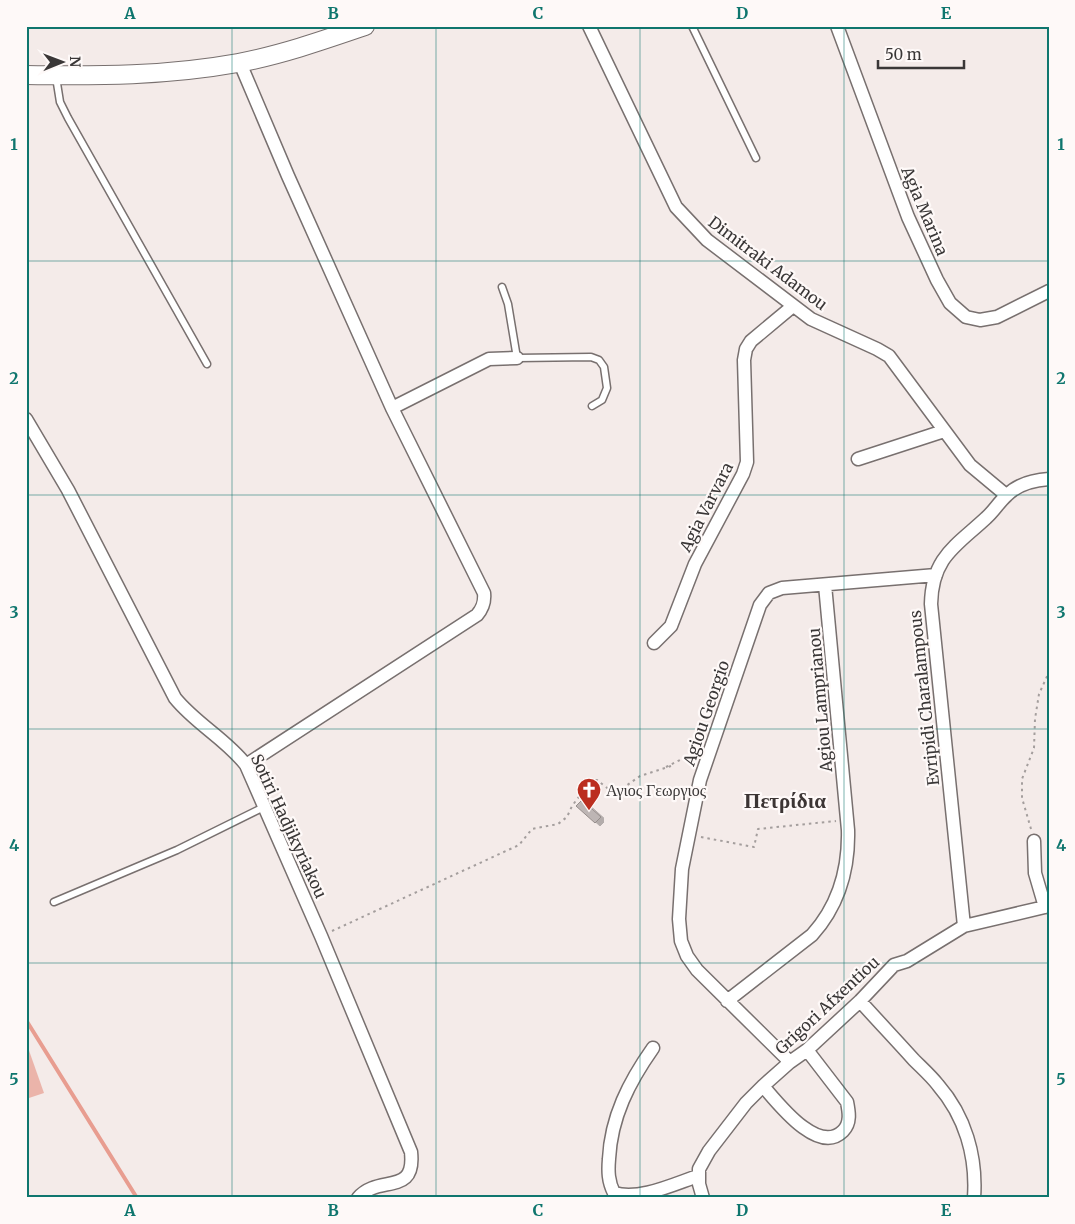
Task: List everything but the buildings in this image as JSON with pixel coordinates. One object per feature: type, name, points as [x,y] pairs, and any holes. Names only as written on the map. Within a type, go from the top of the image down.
[{"type":"main road","points":[[26,76],[161,74],[240,63],[336,33],[365,26]]},
{"type":"street","name":"Dimitraki Adamou","points":[[589,26],[676,207],[707,240],[810,319],[889,356],[970,465],[1006,495]]},
{"type":"street","points":[[598,26],[607,65]]},
{"type":"street","name":"Agia Marina","points":[[836,26],[908,218],[950,303],[958,312],[966,317],[980,320],[997,317],[1049,292]]},
{"type":"street","points":[[240,63],[288,176],[392,408],[485,598],[482,610],[477,615],[246,765]]},
{"type":"street","name":"Agia Varvara","points":[[654,643],[670,626],[695,564],[748,462],[744,360],[746,349],[751,341],[793,306]]},
{"type":"street","points":[[392,408],[489,359],[517,358]]},
{"type":"street","name":"Sotiri Hadjikyriakou","points":[[26,419],[68,490],[175,698],[186,712],[231,749],[246,765],[321,936],[411,1152],[412,1164],[410,1173],[404,1179],[370,1188],[358,1198]]},
{"type":"street","points":[[858,459],[944,431]]},
{"type":"street","points":[[1006,495],[1035,480],[1049,478]]},
{"type":"street","name":"Evripidi Charalampous","points":[[964,926],[931,592],[936,575],[952,547],[994,511],[1006,495]]},
{"type":"street","name":"Agiou Georgio","points":[[790,1062],[697,970],[687,956],[681,941],[679,898],[682,869],[700,780],[760,605],[769,593],[782,588],[936,575]]},
{"type":"street","name":"Agiou Lamprianou","points":[[727,1001],[812,935],[822,924],[831,909],[846,866],[849,847],[847,820],[825,585]]},
{"type":"street","points":[[1034,841],[1035,873],[1047,906]]},
{"type":"street","name":"Grigori Afxentiou","points":[[698,1176],[699,1169],[709,1151],[746,1103],[860,1001],[894,965],[908,961],[964,926],[1047,906]]},
{"type":"street","points":[[860,1001],[938,1085],[954,1107],[969,1142],[974,1167],[974,1198]]},
{"type":"street","points":[[653,1048],[625,1094],[616,1118],[610,1147],[608,1175],[611,1186],[614,1193],[632,1195],[645,1193],[698,1176],[702,1198]]},
{"type":"street","points":[[763,1086],[790,1118],[812,1133],[825,1137],[842,1133],[848,1123],[849,1110],[847,1102],[807,1050]]},
{"type":"lane","points":[[692,26],[756,158]]},
{"type":"lane","points":[[55,76],[60,102],[68,118],[208,364]]},
{"type":"lane","points":[[502,287],[508,304],[517,358],[591,358],[599,360],[604,367],[607,388],[602,400],[592,406]]},
{"type":"lane","points":[[54,902],[176,850],[264,807]]},
{"type":"path","points":[[1034,841],[1022,798],[1022,779],[1034,748],[1034,719],[1039,694],[1049,672]]},
{"type":"path","points":[[321,936],[519,846],[532,829],[558,824],[567,816],[590,782],[597,780],[610,791],[616,792],[640,776],[666,767],[686,757]]},
{"type":"path","points":[[666,767],[671,766]]},
{"type":"path","points":[[689,834],[754,847],[758,829],[847,820]]},
{"type":"shaded area","points":[[26,1042],[44,1093],[26,1099]]},
{"type":"waterway","points":[[26,1020],[137,1198]]},
{"type":"place","name":"Αγιος Γεωργιος","points":[[589,811]]},
{"type":"district","name":"Πετρίδια","points":[[785,801]]}]
